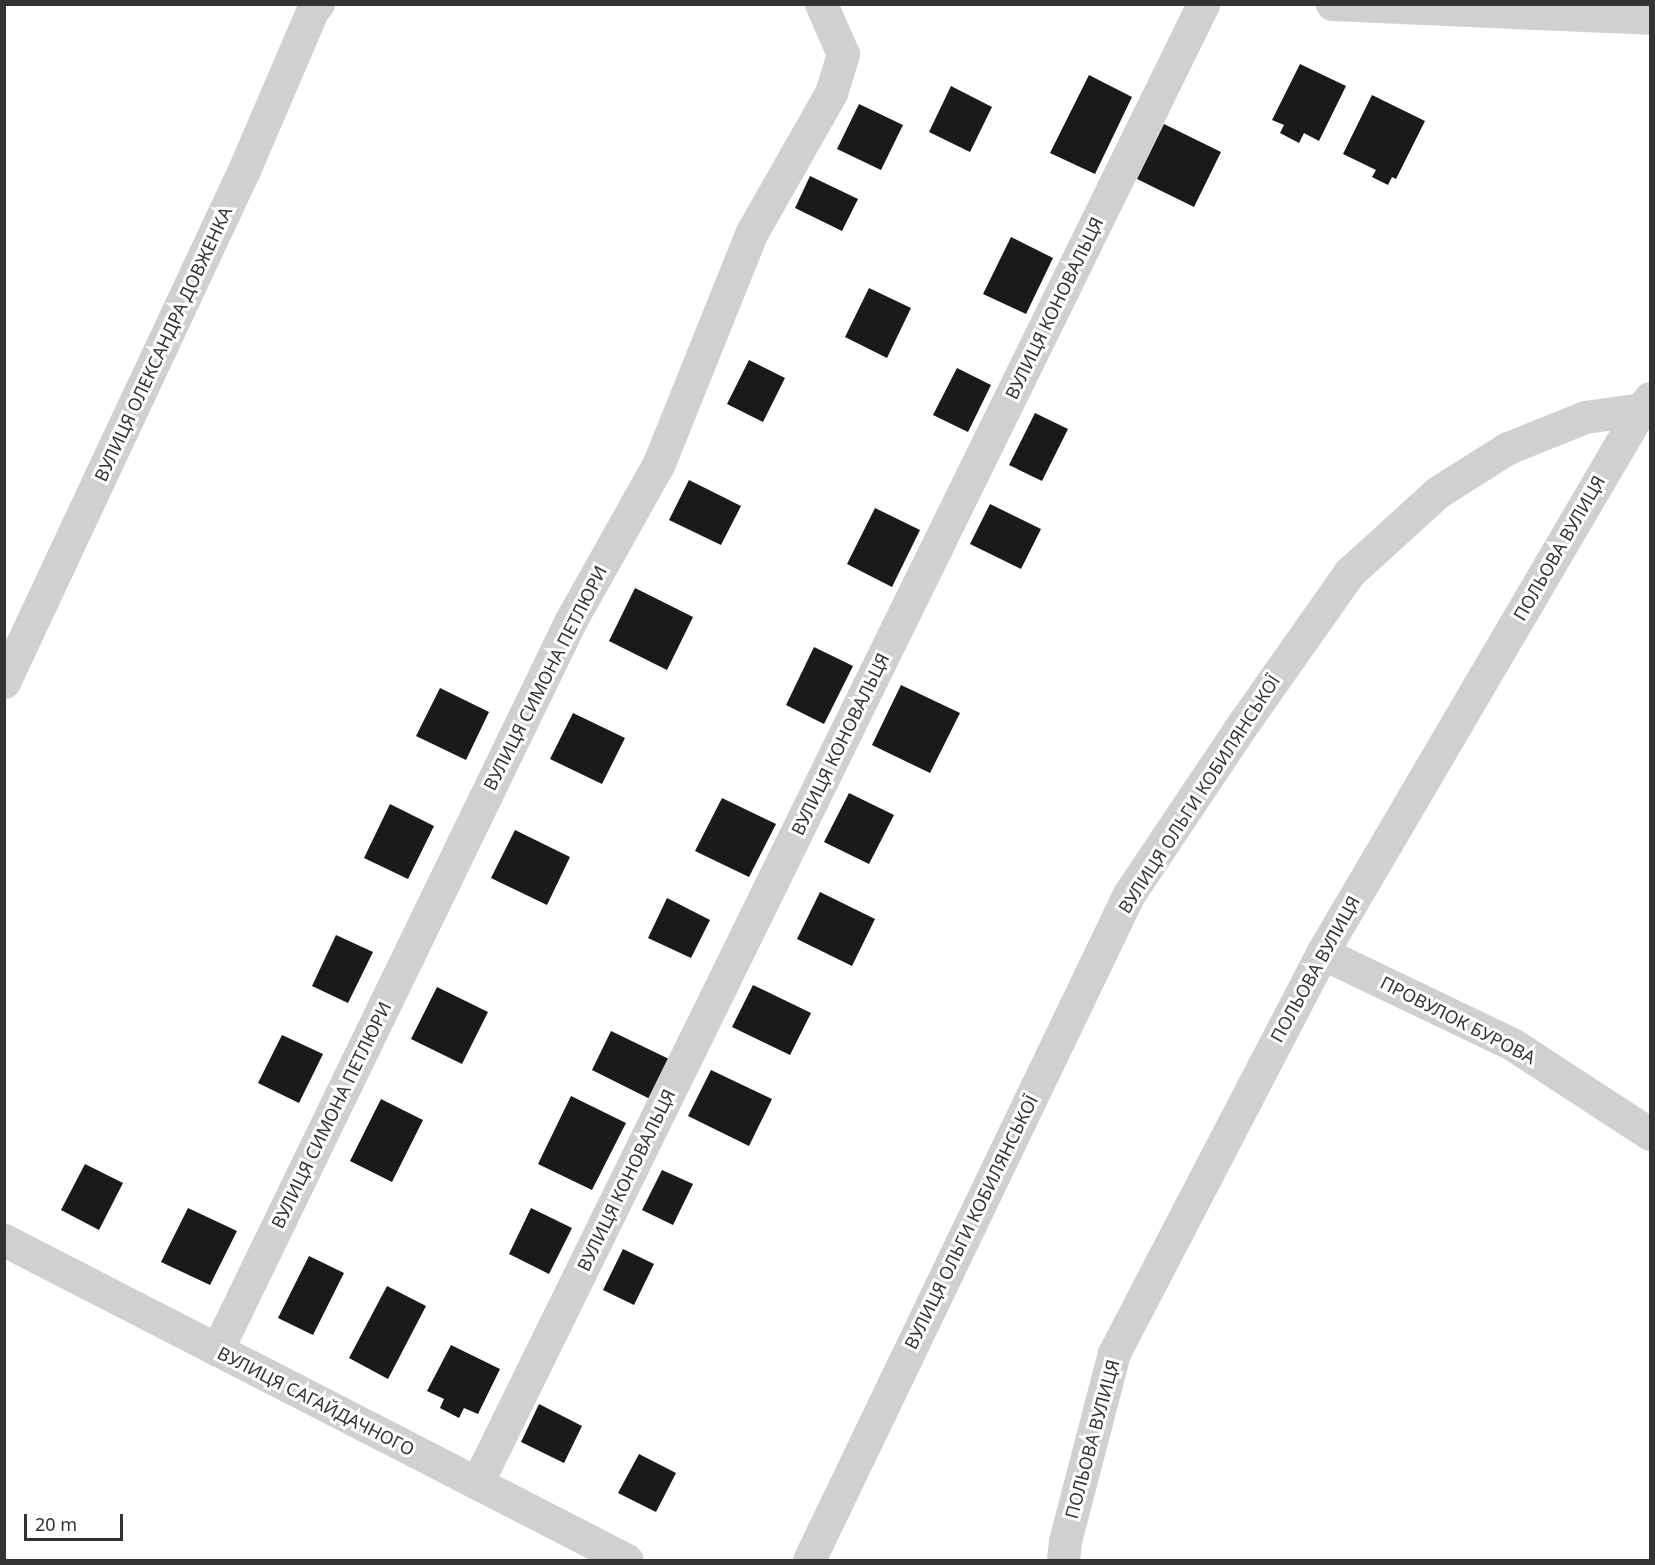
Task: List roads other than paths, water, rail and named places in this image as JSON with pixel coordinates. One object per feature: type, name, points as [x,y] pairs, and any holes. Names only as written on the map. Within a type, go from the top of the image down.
[{"type":"street","name":"ВУЛИЦЯ ОЛЕКСАНДРА ДОВЖЕНКА","points":[[4,682],[244,170],[313,9],[318,4]]},
{"type":"street","name":"ВУЛИЦЯ СИМОНА ПЕТЛЮРИ","points":[[217,1350],[571,620],[659,463],[752,232],[831,93],[843,54],[821,4]]},
{"type":"street","name":"ВУЛИЦЯ КОНОВАЛЬЦЯ","points":[[477,1483],[1203,4]]},
{"type":"street","points":[[1332,4],[1650,18]]},
{"type":"street","name":"ПОЛЬОВА ВУЛИЦЯ","points":[[1063,1560],[1065,1541],[1114,1353],[1322,953],[1646,403]]},
{"type":"street","name":"ВУЛИЦЯ ОЛЬГИ КОБИЛЯНСЬКОЇ","points":[[809,1560],[1129,894],[1245,721],[1349,573],[1438,492],[1508,448],[1585,417],[1646,403]]},
{"type":"street","name":"ПРОВУЛОК БУРОВА","points":[[1322,953],[1512,1044],[1650,1134]]},
{"type":"street","name":"ВУЛИЦЯ САГАЙДАЧНОГО","points":[[4,1240],[627,1560]]}]
